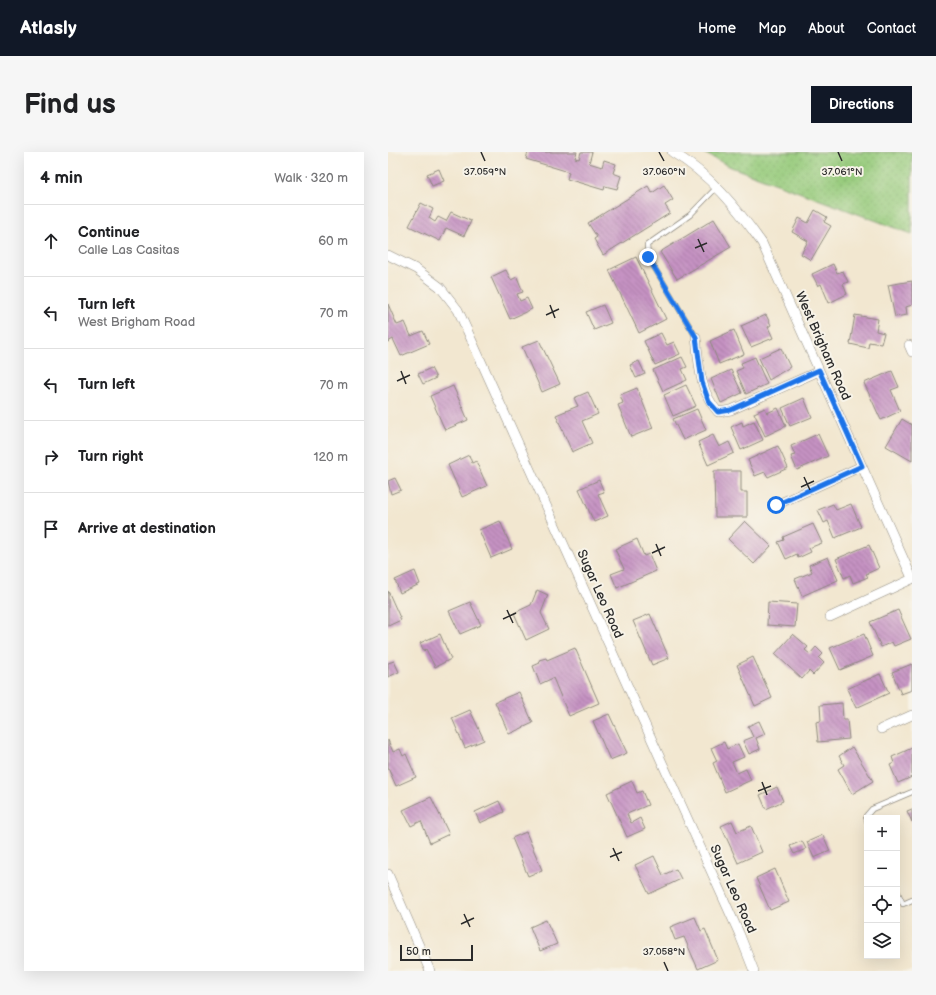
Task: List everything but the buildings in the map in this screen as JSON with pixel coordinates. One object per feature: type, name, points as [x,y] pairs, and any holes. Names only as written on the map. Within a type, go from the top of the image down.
[{"type":"street","name":"West Brigham Road","points":[[672,152],[689,162],[717,187],[742,214],[762,243],[911,575]]},
{"type":"street","name":"Sugar Leo Road","points":[[388,255],[416,269],[440,287],[458,310],[736,926],[754,971]]},
{"type":"street","points":[[696,337],[702,382],[709,402],[718,412],[731,410],[819,370]]},
{"type":"street","points":[[776,505],[862,466]]},
{"type":"street","points":[[830,617],[911,575]]},
{"type":"street","points":[[881,729],[912,715]]},
{"type":"street","points":[[388,874],[430,971]]},
{"type":"lane","points":[[696,337],[648,257],[647,245],[690,215],[717,187]]},
{"type":"lane","points":[[867,815],[872,809],[912,792]]},
{"type":"lane","points":[[905,795],[912,798]]},
{"type":"lane","points":[[900,898],[903,904],[912,900]]},
{"type":"green space","points":[[702,152],[912,152],[912,234],[731,167]]},
{"type":"route","points":[[648,257],[696,337],[702,382],[709,402],[718,412],[731,410],[819,370],[862,466],[776,505]]}]
